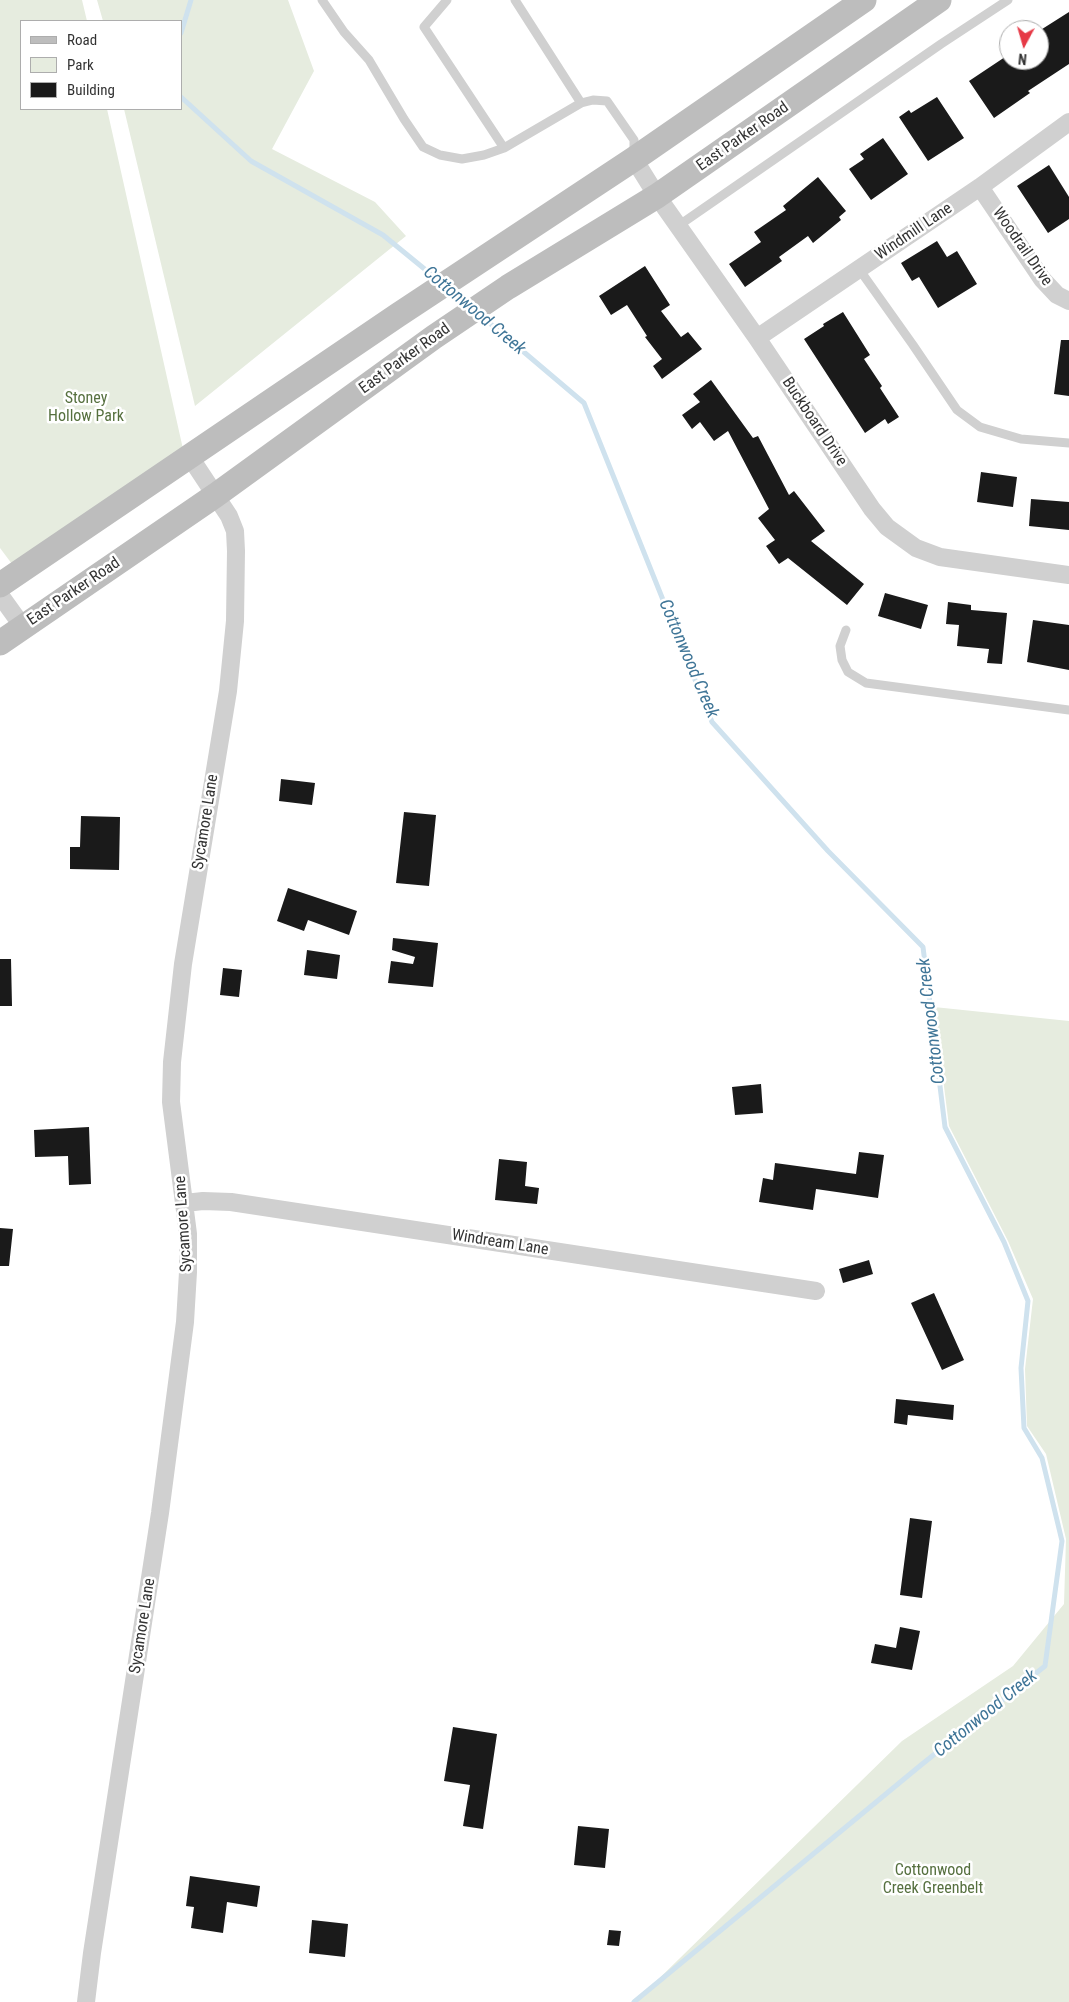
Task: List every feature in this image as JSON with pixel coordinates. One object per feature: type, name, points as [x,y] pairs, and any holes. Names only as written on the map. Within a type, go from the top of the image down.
[{"type":"main road","points":[[0,585],[398,315],[634,159],[862,0]]},
{"type":"main road","name":"East Parker Road","points":[[0,643],[216,495],[434,337],[508,287],[657,196],[939,0]]},
{"type":"street","name":"Windmill Lane","points":[[757,338],[980,187],[1069,122]]},
{"type":"street","name":"Buckboard Drive","points":[[634,159],[657,196],[757,338],[872,509],[888,527],[916,548],[940,557],[1069,575]]},
{"type":"street","name":"Woodrail Drive","points":[[980,187],[1042,279],[1057,295],[1069,301]]},
{"type":"street","name":"Sycamore Lane","points":[[86,2002],[180,1367],[188,1272],[188,1234],[171,1102],[172,1062],[188,935],[230,675],[236,596],[235,531],[229,516],[190,457]]},
{"type":"street","points":[[0,595],[22,627]]},
{"type":"street","name":"Windream Lane","points":[[185,1203],[203,1200],[231,1202],[816,1291]]},
{"type":"lane","points":[[322,0],[344,32],[369,60],[423,147],[440,155],[462,159],[484,155],[504,148],[581,103],[593,100],[607,102],[634,140],[634,159]]},
{"type":"lane","points":[[447,0],[424,27],[504,148]]},
{"type":"lane","points":[[514,0],[581,103]]},
{"type":"lane","points":[[678,226],[932,50],[1008,0]]},
{"type":"lane","points":[[859,269],[957,410],[980,427],[1021,439],[1069,443]]},
{"type":"lane","points":[[846,630],[840,646],[842,660],[848,672],[866,682],[1069,710]]},
{"type":"green space","name":"Stoney Hollow Park","points":[[0,0],[82,0],[87,20],[20,20],[20,110],[107,110],[183,449],[12,564],[0,548]]},
{"type":"green space","points":[[97,0],[288,0],[314,71],[272,149],[375,202],[406,236],[195,406],[124,110],[182,110],[182,20],[103,20]]},
{"type":"green space","name":"Cottonwood Creek Greenbelt","points":[[934,1007],[1069,1021],[1069,2002],[635,2002],[902,1741],[1013,1666],[1064,1604],[1066,1539],[1046,1454],[1027,1426],[1025,1369],[1033,1299],[1008,1241],[949,1126]]},
{"type":"building","points":[[1069,12],[1069,64],[1028,91],[1030,93],[994,118],[969,81],[999,61],[999,70],[1049,70],[1049,25]]},
{"type":"building","points":[[937,97],[964,138],[928,161],[899,117],[909,110],[911,113]]},
{"type":"building","points":[[883,138],[908,174],[871,200],[849,169],[864,159],[860,154]]},
{"type":"building","points":[[1049,165],[1069,197],[1069,219],[1048,233],[1017,186]]},
{"type":"building","points":[[818,177],[846,211],[839,217],[841,220],[813,243],[808,236],[779,257],[782,261],[745,287],[729,264],[761,242],[754,232],[786,210],[783,206]]},
{"type":"building","points":[[937,241],[947,257],[957,251],[977,284],[938,308],[919,277],[912,281],[901,263]]},
{"type":"building","points":[[645,266],[670,305],[661,311],[681,337],[688,332],[702,349],[662,379],[653,366],[662,359],[645,337],[647,336],[627,305],[611,315],[599,296]]},
{"type":"building","points":[[843,312],[870,355],[864,359],[899,417],[888,424],[885,419],[865,433],[804,339],[824,326],[823,324]]},
{"type":"building","points":[[1061,340],[1069,340],[1069,396],[1054,394]]},
{"type":"building","points":[[711,380],[753,438],[758,436],[789,495],[794,491],[825,531],[811,541],[864,584],[847,605],[788,558],[779,564],[766,546],[775,540],[758,518],[769,509],[728,431],[714,441],[700,422],[692,429],[682,415],[700,402],[693,394]]},
{"type":"building","points":[[981,472],[1017,477],[1013,507],[977,502]]},
{"type":"building","points":[[1031,499],[1069,502],[1069,530],[1029,526]]},
{"type":"building","points":[[885,593],[928,605],[921,629],[878,616]]},
{"type":"building","points":[[948,602],[971,605],[971,610],[1007,613],[1002,664],[987,663],[989,649],[957,646],[959,625],[946,624]]},
{"type":"building","points":[[1033,620],[1069,625],[1069,670],[1027,662]]},
{"type":"building","points":[[281,779],[315,783],[312,805],[279,801]]},
{"type":"building","points":[[404,812],[436,815],[429,886],[396,883]]},
{"type":"building","points":[[81,816],[120,817],[119,870],[70,869],[70,847],[80,847]]},
{"type":"building","points":[[288,888],[357,911],[349,935],[308,920],[304,931],[277,921]]},
{"type":"building","points":[[393,938],[438,943],[433,987],[388,983],[391,961],[413,964],[415,957],[392,950]]},
{"type":"building","points":[[307,950],[340,955],[337,979],[304,975]]},
{"type":"building","points":[[0,959],[11,959],[12,1006],[0,1006]]},
{"type":"building","points":[[223,968],[242,970],[239,997],[220,995]]},
{"type":"building","points":[[761,1084],[763,1113],[735,1115],[732,1087]]},
{"type":"building","points":[[89,1127],[91,1184],[69,1185],[68,1156],[35,1157],[34,1130]]},
{"type":"building","points":[[859,1152],[884,1155],[878,1198],[816,1189],[813,1210],[759,1202],[763,1178],[773,1180],[775,1163],[856,1174]]},
{"type":"building","points":[[499,1159],[527,1162],[525,1186],[539,1188],[537,1204],[495,1200]]},
{"type":"building","points":[[0,1228],[13,1229],[9,1266],[0,1266]]},
{"type":"building","points":[[869,1260],[873,1274],[843,1283],[839,1269]]},
{"type":"building","points":[[934,1293],[964,1360],[942,1370],[911,1303]]},
{"type":"building","points":[[896,1399],[954,1405],[953,1420],[908,1415],[907,1425],[894,1423]]},
{"type":"building","points":[[910,1518],[932,1521],[922,1598],[900,1595]]},
{"type":"building","points":[[900,1627],[920,1631],[912,1670],[871,1663],[875,1644],[896,1648]]},
{"type":"building","points":[[453,1727],[497,1734],[483,1829],[463,1826],[470,1785],[444,1781]]},
{"type":"building","points":[[578,1826],[609,1829],[605,1868],[574,1865]]},
{"type":"building","points":[[190,1876],[260,1886],[257,1907],[227,1902],[223,1933],[191,1928],[194,1907],[186,1906]]},
{"type":"building","points":[[312,1920],[348,1924],[345,1957],[309,1953]]},
{"type":"building","points":[[609,1930],[621,1931],[619,1946],[607,1945]]},
{"type":"waterway","name":"Cottonwood Creek","points":[[182,30],[191,0]]},
{"type":"waterway","name":"Cottonwood Creek","points":[[182,98],[251,161],[383,235],[438,280]]},
{"type":"waterway","name":"Cottonwood Creek","points":[[450,290],[469,305]]},
{"type":"waterway","name":"Cottonwood Creek","points":[[479,314],[584,403],[712,722],[828,851],[923,947],[945,1127],[1004,1242],[1028,1301],[1021,1368],[1024,1428],[1042,1458],[1062,1541],[1045,1666],[921,1765],[634,2002]]}]
